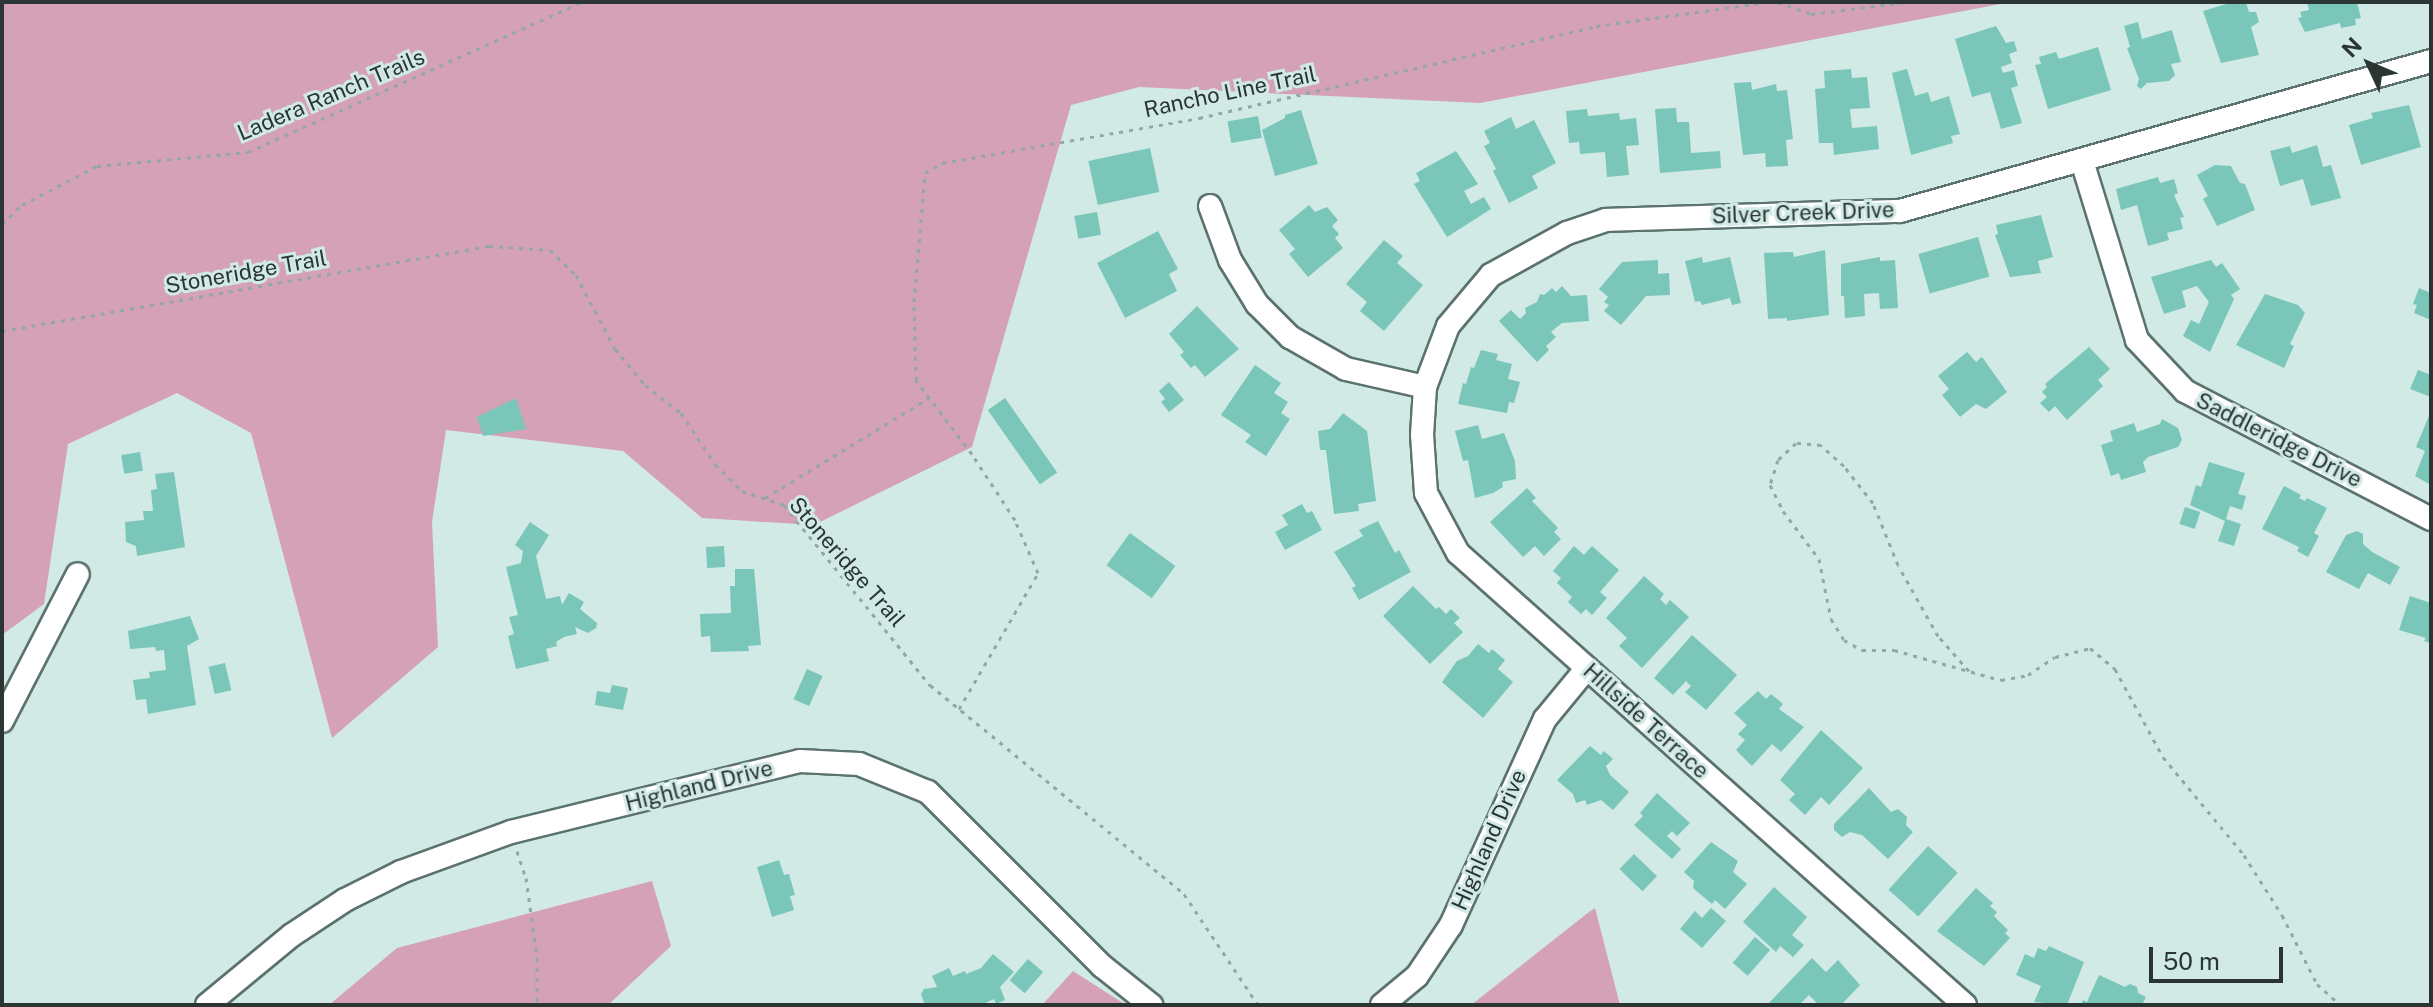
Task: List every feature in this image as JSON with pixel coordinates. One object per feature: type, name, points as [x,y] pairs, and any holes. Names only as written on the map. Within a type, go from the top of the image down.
[{"type":"street","name":"Silver Creek Drive","points":[[1425,387],[1448,326],[1491,275],[1567,233],[1606,220],[1900,211],[2431,61]]},
{"type":"street","name":"Saddleridge Drive","points":[[2082,161],[2137,340],[2185,391],[2431,519]]},
{"type":"street","points":[[1210,206],[1230,260],[1257,304],[1290,337],[1346,369],[1425,387]]},
{"type":"street","name":"Hillside Terrace","points":[[1425,387],[1422,435],[1426,493],[1458,553],[1965,1005]]},
{"type":"street","points":[[2,721],[78,574]]},
{"type":"street","name":"Highland Drive","points":[[1382,1005],[1417,976],[1451,925],[1545,719],[1587,668]]},
{"type":"street","name":"Highland Drive","points":[[207,1005],[251,965],[345,900],[401,872],[511,832],[800,761],[859,764],[928,792],[1102,966],[1151,1005]]},
{"type":"path","name":"Ladera Ranch Trails","points":[[2,224],[22,205],[97,166],[248,152],[581,2]]},
{"type":"path","name":"Rancho Line Trail","points":[[959,709],[1038,573],[1015,520],[916,380],[914,302],[925,173],[942,163],[1199,118],[1596,26],[1768,2]]},
{"type":"path","points":[[1778,2],[1811,14],[1906,2]]},
{"type":"path","name":"Stoneridge Trail","points":[[2,331],[489,246],[550,250],[576,275],[615,349],[645,385],[681,413],[715,464],[742,491],[784,505],[930,685],[1184,894],[1258,1005]]},
{"type":"path","points":[[765,498],[929,398]]},
{"type":"path","points":[[1969,671],[1938,636],[1898,565],[1873,503],[1844,466],[1821,445],[1796,443],[1778,460],[1770,485],[1783,511],[1819,559],[1831,619],[1844,640],[1862,650],[1894,650],[2001,680],[2028,675],[2055,657],[2090,648],[2115,669],[2163,757],[2244,855],[2282,915],[2317,984],[2340,1005]]},
{"type":"path","points":[[511,832],[526,878],[537,957],[537,1005]]},
{"type":"shaded area","points":[[2,2],[2011,2],[1480,103],[1139,87],[1071,105],[972,447],[814,525],[702,518],[623,451],[446,430],[432,522],[438,647],[332,738],[251,433],[177,393],[68,444],[44,604],[2,635]]},
{"type":"shaded area","points":[[652,881],[671,946],[608,1005],[329,1005],[397,948]]},
{"type":"shaded area","points":[[1595,908],[1620,1005],[1471,1005],[1589,912]]},
{"type":"shaded area","points":[[1073,971],[1126,1005],[1042,1005]]},
{"type":"building","points":[[2233,2],[2246,2],[2249,12],[2256,12],[2259,22],[2251,27],[2259,55],[2221,63],[2203,11]]},
{"type":"building","points":[[2307,2],[2357,2],[2361,18],[2355,19],[2356,25],[2341,28],[2340,23],[2305,32],[2298,18],[2302,17],[2300,12],[2309,10]]},
{"type":"building","points":[[2138,22],[2142,39],[2172,30],[2181,62],[2171,64],[2175,75],[2169,81],[2147,83],[2141,89],[2137,86],[2139,79],[2127,48],[2130,47],[2124,26]]},
{"type":"building","points":[[1996,26],[2006,43],[2014,41],[2017,51],[2009,54],[2012,63],[2001,67],[2003,73],[2014,70],[2018,86],[2011,88],[2022,123],[2001,129],[1990,92],[1972,97],[1955,39]]},
{"type":"building","points":[[2098,47],[2111,90],[2048,109],[2035,65],[2041,64],[2039,57],[2056,52],[2059,59]]},
{"type":"building","points":[[1851,69],[1852,78],[1867,77],[1870,108],[1850,109],[1852,128],[1877,126],[1879,149],[1834,155],[1833,143],[1819,143],[1815,89],[1825,88],[1824,71]]},
{"type":"building","points":[[1907,69],[1915,96],[1928,92],[1931,102],[1949,96],[1960,134],[1951,136],[1953,143],[1911,155],[1892,73]]},
{"type":"building","points":[[1751,82],[1752,90],[1776,84],[1777,91],[1787,90],[1793,139],[1786,140],[1788,166],[1766,167],[1765,153],[1743,155],[1734,83]]},
{"type":"building","points":[[2409,105],[2421,147],[2361,165],[2349,125],[2373,118],[2371,113]]},
{"type":"building","points":[[1676,108],[1677,122],[1689,122],[1691,153],[1720,151],[1721,168],[1660,173],[1655,109]]},
{"type":"building","points":[[1587,109],[1588,116],[1619,113],[1620,120],[1636,118],[1639,145],[1626,146],[1629,175],[1607,177],[1605,152],[1580,154],[1579,142],[1569,143],[1566,111]]},
{"type":"building","points":[[1301,110],[1318,164],[1275,176],[1262,130],[1285,118],[1285,115]]},
{"type":"building","points":[[1258,116],[1262,138],[1231,143],[1227,121]]},
{"type":"building","points":[[1511,117],[1516,129],[1534,120],[1556,163],[1532,176],[1538,188],[1509,203],[1484,146],[1490,143],[1484,131]]},
{"type":"building","points":[[2317,145],[2323,167],[2331,165],[2341,198],[2311,206],[2303,179],[2280,186],[2270,151],[2290,146],[2292,153]]},
{"type":"building","points":[[1150,148],[1159,192],[1098,205],[1088,161]]},
{"type":"building","points":[[1456,151],[1478,184],[1464,191],[1471,204],[1484,197],[1491,209],[1447,237],[1414,184],[1420,181],[1416,173]]},
{"type":"building","points":[[2215,165],[2231,166],[2240,183],[2245,184],[2255,210],[2217,226],[2203,199],[2208,196],[2197,175]]},
{"type":"building","points":[[2158,177],[2160,183],[2174,179],[2178,193],[2174,195],[2184,217],[2180,218],[2183,229],[2167,233],[2169,240],[2148,246],[2137,205],[2121,210],[2116,189]]},
{"type":"building","points":[[1309,205],[1315,212],[1327,207],[1338,220],[1332,226],[1339,234],[1335,238],[1343,248],[1308,277],[1289,254],[1295,249],[1279,230]]},
{"type":"building","points":[[1097,212],[1101,235],[1078,239],[1074,216]]},
{"type":"building","points":[[2041,215],[2053,257],[2038,261],[2041,273],[2010,277],[1995,235],[1998,234],[1996,225]]},
{"type":"building","points":[[1158,231],[1178,269],[1169,274],[1177,291],[1125,318],[1097,263]]},
{"type":"building","points":[[1978,237],[1989,276],[1930,294],[1918,254]]},
{"type":"building","points":[[1384,240],[1403,256],[1397,263],[1423,285],[1384,331],[1360,311],[1367,302],[1346,284]]},
{"type":"building","points":[[1825,250],[1829,315],[1787,321],[1787,318],[1768,319],[1764,253],[1793,252],[1794,257]]},
{"type":"building","points":[[1702,257],[1703,263],[1730,257],[1741,303],[1732,305],[1730,298],[1702,305],[1700,301],[1695,302],[1685,261]]},
{"type":"building","points":[[1880,257],[1880,261],[1895,260],[1898,308],[1880,309],[1879,293],[1864,294],[1865,316],[1845,318],[1841,264]]},
{"type":"building","points":[[1658,260],[1658,274],[1669,273],[1670,295],[1646,296],[1621,325],[1604,311],[1609,305],[1604,302],[1608,297],[1599,289],[1622,262]]},
{"type":"building","points":[[2211,260],[2216,267],[2222,263],[2240,289],[2231,295],[2234,299],[2210,352],[2183,336],[2191,320],[2199,324],[2209,302],[2197,286],[2182,291],[2186,307],[2164,314],[2151,277]]},
{"type":"building","points":[[1562,286],[1571,296],[1587,295],[1589,321],[1562,323],[1551,332],[1556,337],[1546,346],[1549,350],[1537,362],[1499,321],[1511,310],[1520,319],[1526,313],[1525,308],[1537,302],[1540,294],[1544,295],[1552,288],[1556,292]]},
{"type":"building","points":[[2419,288],[2431,293],[2431,320],[2414,313],[2417,305],[2413,304]]},
{"type":"building","points":[[2265,294],[2298,305],[2305,313],[2290,344],[2294,346],[2284,368],[2236,345]]},
{"type":"building","points":[[1197,306],[1239,349],[1205,377],[1195,365],[1191,368],[1180,355],[1184,352],[1169,334]]},
{"type":"building","points":[[2089,347],[2110,369],[2098,380],[2103,386],[2067,420],[2055,406],[2049,412],[2040,403],[2047,397],[2042,392],[2047,387],[2045,384]]},
{"type":"building","points":[[1481,350],[1498,354],[1496,360],[1512,364],[1508,379],[1520,382],[1514,403],[1509,402],[1507,413],[1458,404],[1463,383],[1466,384]]},
{"type":"building","points":[[1967,352],[1976,362],[1982,357],[2007,392],[1986,409],[1976,404],[1960,417],[1942,395],[1949,389],[1938,376]]},
{"type":"building","points":[[1255,365],[1281,383],[1274,393],[1288,402],[1281,413],[1290,419],[1266,456],[1245,442],[1251,435],[1221,415]]},
{"type":"building","points":[[2418,370],[2431,375],[2431,397],[2410,389]]},
{"type":"building","points":[[1169,382],[1184,400],[1169,412],[1161,402],[1165,399],[1159,391]]},
{"type":"building","points":[[516,398],[526,429],[483,436],[477,417]]},
{"type":"building","points":[[1005,398],[1057,473],[1040,485],[988,410]]},
{"type":"building","points":[[2431,411],[2431,485],[2415,476],[2425,451],[2416,447]]},
{"type":"building","points":[[1343,413],[1367,431],[1376,501],[1358,504],[1359,511],[1334,514],[1326,450],[1320,450],[1318,431],[1330,429]]},
{"type":"building","points":[[2162,419],[2178,428],[2182,440],[2178,447],[2148,457],[2143,462],[2146,472],[2121,480],[2119,473],[2111,476],[2101,445],[2113,441],[2110,431],[2134,423],[2137,432],[2160,424]]},
{"type":"building","points":[[1478,425],[1482,439],[1504,433],[1515,461],[1516,479],[1502,482],[1503,487],[1493,493],[1475,498],[1468,460],[1463,461],[1455,431]]},
{"type":"building","points":[[140,452],[143,471],[124,474],[121,455]]},
{"type":"building","points":[[2209,462],[2245,473],[2238,494],[2246,496],[2242,510],[2230,506],[2226,519],[2241,524],[2234,546],[2218,541],[2225,521],[2190,505],[2196,485],[2201,487]]},
{"type":"building","points":[[174,472],[185,547],[137,556],[136,546],[126,542],[125,522],[144,520],[143,511],[153,511],[151,490],[157,489],[155,474]]},
{"type":"building","points":[[2284,486],[2301,495],[2299,498],[2305,501],[2307,498],[2327,508],[2314,533],[2319,536],[2308,557],[2297,551],[2299,547],[2262,529]]},
{"type":"building","points":[[1527,488],[1536,498],[1532,501],[1558,528],[1554,532],[1561,539],[1544,556],[1535,546],[1523,557],[1490,522]]},
{"type":"building","points":[[1302,504],[1307,513],[1312,511],[1322,530],[1285,550],[1275,532],[1288,525],[1282,515]]},
{"type":"building","points":[[2185,507],[2200,512],[2195,529],[2179,524]]},
{"type":"building","points":[[1378,521],[1395,553],[1399,550],[1411,572],[1359,600],[1352,588],[1356,586],[1334,552],[1363,536],[1359,530]]},
{"type":"building","points":[[530,522],[549,535],[536,556],[546,599],[560,596],[562,605],[569,593],[584,602],[580,609],[597,623],[596,628],[588,633],[575,627],[577,634],[564,637],[556,642],[557,646],[546,649],[549,661],[516,669],[508,636],[514,634],[509,617],[518,615],[506,567],[521,563],[523,551],[515,545]]},
{"type":"building","points":[[2357,531],[2363,534],[2363,544],[2372,552],[2400,567],[2390,585],[2368,573],[2359,589],[2326,572],[2346,535]]},
{"type":"building","points":[[1130,533],[1175,566],[1152,598],[1106,565]]},
{"type":"building","points":[[724,546],[725,567],[707,568],[706,547]]},
{"type":"building","points":[[1574,546],[1584,555],[1592,546],[1619,570],[1600,592],[1607,598],[1592,615],[1586,609],[1581,614],[1568,602],[1572,597],[1557,583],[1561,578],[1553,571]]},
{"type":"building","points":[[735,569],[754,569],[761,645],[748,646],[749,651],[711,652],[710,636],[701,637],[700,614],[731,613],[730,586],[735,586]]},
{"type":"building","points":[[1644,576],[1664,594],[1660,599],[1666,605],[1670,600],[1689,617],[1642,668],[1619,646],[1627,638],[1606,618]]},
{"type":"building","points":[[1413,586],[1436,609],[1439,607],[1446,614],[1451,609],[1460,618],[1454,623],[1463,632],[1430,664],[1383,616]]},
{"type":"building","points":[[2410,596],[2431,603],[2431,643],[2424,641],[2426,638],[2399,630]]},
{"type":"building","points":[[190,616],[199,639],[187,646],[196,705],[148,714],[146,699],[136,700],[133,680],[150,678],[149,672],[166,670],[164,650],[156,651],[155,647],[130,649],[128,631]]},
{"type":"building","points":[[1692,635],[1737,675],[1706,710],[1685,692],[1691,686],[1686,681],[1673,695],[1654,678]]},
{"type":"building","points":[[1478,644],[1489,653],[1492,649],[1505,660],[1498,669],[1513,682],[1483,718],[1442,682],[1457,661],[1468,656]]},
{"type":"building","points":[[225,663],[231,690],[215,694],[208,667]]},
{"type":"building","points":[[807,669],[823,676],[809,706],[794,699]]},
{"type":"building","points":[[612,685],[628,688],[623,710],[595,705],[597,691],[610,693]]},
{"type":"building","points":[[1758,691],[1766,699],[1771,694],[1783,704],[1779,709],[1804,727],[1781,752],[1772,744],[1752,766],[1736,750],[1745,740],[1738,734],[1747,725],[1734,713]]},
{"type":"building","points":[[1821,730],[1863,768],[1829,805],[1821,797],[1805,815],[1789,800],[1795,794],[1780,780]]},
{"type":"building","points":[[1590,746],[1601,755],[1604,751],[1613,759],[1606,766],[1610,775],[1629,792],[1613,810],[1601,800],[1587,805],[1585,800],[1576,803],[1573,794],[1557,780]]},
{"type":"building","points":[[1869,788],[1891,812],[1898,809],[1907,817],[1906,825],[1913,832],[1888,859],[1862,835],[1850,832],[1842,837],[1834,830],[1834,824]]},
{"type":"building","points":[[1657,793],[1690,823],[1677,836],[1672,831],[1667,836],[1681,849],[1672,859],[1634,825]]},
{"type":"building","points":[[1711,842],[1738,861],[1733,872],[1747,884],[1725,909],[1715,900],[1712,904],[1693,888],[1694,881],[1684,872]]},
{"type":"building","points":[[1928,846],[1958,873],[1918,917],[1889,890]]},
{"type":"building","points":[[1634,854],[1657,876],[1642,891],[1619,869]]},
{"type":"building","points":[[779,860],[784,875],[789,874],[795,895],[790,896],[794,910],[772,917],[757,867]]},
{"type":"building","points":[[1774,887],[1807,917],[1792,935],[1804,945],[1793,957],[1780,946],[1776,952],[1743,922]]},
{"type":"building","points":[[1976,888],[1993,903],[1990,906],[1997,912],[1994,916],[2008,930],[2005,933],[2010,938],[1984,966],[1937,931]]},
{"type":"building","points":[[1711,908],[1726,921],[1702,948],[1680,929],[1695,911],[1702,918]]},
{"type":"building","points":[[1755,937],[1770,950],[1748,976],[1733,963]]},
{"type":"building","points":[[2049,946],[2084,962],[2067,1005],[2034,1002],[2041,986],[2016,975],[2025,954],[2034,958],[2038,948],[2046,951]]},
{"type":"building","points":[[993,954],[1014,972],[1000,987],[1005,1000],[996,1004],[994,999],[981,1005],[925,1005],[921,994],[924,989],[937,987],[932,976],[949,968],[953,976],[965,971],[966,974],[981,968]]},
{"type":"building","points":[[1812,958],[1826,972],[1838,960],[1860,985],[1841,1005],[1819,1005],[1809,995],[1799,1005],[1767,1005]]},
{"type":"building","points":[[1028,959],[1043,972],[1025,993],[1010,980]]},
{"type":"building","points":[[2099,975],[2125,987],[2130,984],[2137,987],[2138,993],[2146,997],[2142,1005],[2081,1005],[2083,1000],[2087,1002]]}]
